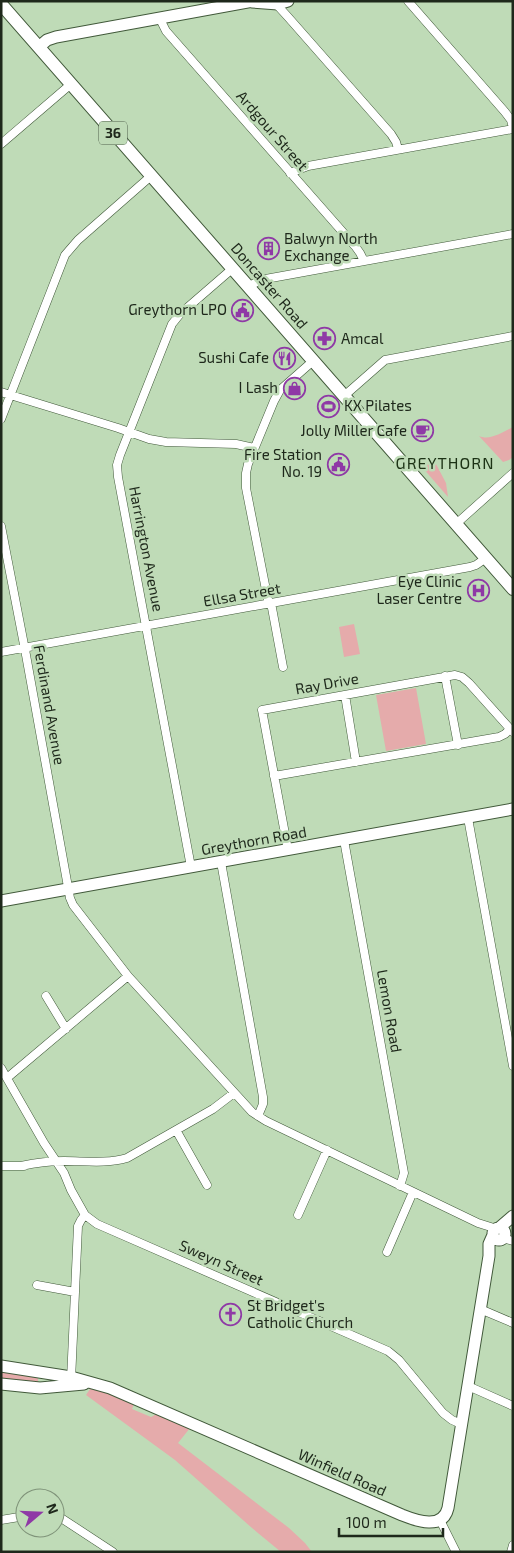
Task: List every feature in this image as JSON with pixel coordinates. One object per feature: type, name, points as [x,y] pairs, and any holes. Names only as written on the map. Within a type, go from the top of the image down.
[{"type":"main road","name":"Doncaster Road","points":[[1,4],[513,589]]},
{"type":"street","points":[[290,173],[308,166],[513,128],[506,112],[408,1]]},
{"type":"street","points":[[38,47],[53,38],[160,18],[252,2],[281,2],[288,18],[391,134],[398,150]]},
{"type":"street","name":"Ardgour Street","points":[[160,18],[162,27],[358,249],[364,261]]},
{"type":"street","points":[[1,144],[71,84]]},
{"type":"street","points":[[1,420],[65,255],[78,240],[151,176]]},
{"type":"street","points":[[248,287],[260,280],[513,234]]},
{"type":"street","name":"Harrington Avenue","points":[[191,867],[118,471],[120,455],[128,432],[172,324],[180,314],[232,269]]},
{"type":"street","points":[[344,396],[381,363],[387,360],[513,336]]},
{"type":"street","points":[[283,667],[272,608],[268,600],[246,480],[248,464],[277,394],[313,361]]},
{"type":"street","points":[[1,392],[149,439],[230,444],[254,448]]},
{"type":"street","points":[[456,524],[513,473]]},
{"type":"street","name":"Ferdinand Avenue","points":[[1,526],[73,905],[128,976],[236,1096],[255,1114],[502,1235]]},
{"type":"street","name":"Ellsa Street","points":[[1,652],[470,568],[486,558]]},
{"type":"street","name":"Ray Drive","points":[[288,850],[262,710],[455,675],[465,680],[512,731]]},
{"type":"street","points":[[445,676],[458,745]]},
{"type":"street","points":[[344,695],[356,762]]},
{"type":"street","points":[[274,776],[458,745],[502,736],[512,731]]},
{"type":"street","name":"Greythorn Road","points":[[1,901],[513,810]]},
{"type":"street","points":[[468,818],[513,1066]]},
{"type":"street","name":"Lemon Road","points":[[344,840],[404,1173],[400,1186]]},
{"type":"street","points":[[221,862],[262,1091],[255,1114]]},
{"type":"street","points":[[7,1078],[128,976]]},
{"type":"street","points":[[46,996],[66,1029]]},
{"type":"street","name":"Sweyn Street","points":[[1,1068],[85,1215],[97,1224],[392,1353],[443,1413],[461,1424]]},
{"type":"street","points":[[1,1166],[127,1158],[236,1096]]},
{"type":"street","points":[[176,1130],[207,1185]]},
{"type":"street","points":[[298,1215],[327,1150]]},
{"type":"street","points":[[386,1252],[413,1192]]},
{"type":"street","points":[[71,1381],[78,1226],[80,1220],[85,1215]]},
{"type":"street","points":[[456,1552],[440,1520],[446,1516],[448,1508],[489,1256],[513,1217]]},
{"type":"street","points":[[37,1286],[75,1292]]},
{"type":"street","points":[[480,1309],[513,1323]]},
{"type":"street","name":"Winfield Road","points":[[1,1366],[71,1381],[96,1383],[409,1518],[427,1522],[440,1520]]},
{"type":"street","name":"Winfield Road","points":[[1,1384],[40,1388],[71,1381]]},
{"type":"street","points":[[468,1386],[513,1406]]},
{"type":"street","points":[[1,1520],[15,1518]]},
{"type":"street","points":[[65,1521],[113,1552]]},
{"type":"street","points":[[511,1552],[513,1545]]},
{"type":"shaded area","points":[[513,427],[513,457],[503,462],[479,436],[492,437]]},
{"type":"shaded area","points":[[436,464],[446,483],[448,497],[422,467]]},
{"type":"shaded area","points":[[354,624],[360,654],[344,657],[339,627]]},
{"type":"shaded area","points":[[416,688],[426,744],[386,751],[376,695]]},
{"type":"shaded area","points":[[1,1368],[38,1376],[38,1383],[1,1381]]},
{"type":"shaded area","points":[[90,1389],[106,1392],[134,1404],[132,1409],[151,1417],[157,1414],[190,1428],[178,1443],[289,1528],[312,1552],[281,1552],[175,1460],[86,1395]]},
{"type":"place","name":"Balwyn North Exchange","points":[[268,248]]},
{"type":"place","name":"Greythorn LPO","points":[[243,310]]},
{"type":"place","name":"Amcal","points":[[325,339]]},
{"type":"place","name":"Sushi Cafe","points":[[285,358]]},
{"type":"place","name":"I Lash","points":[[294,388]]},
{"type":"place","name":"KX Pilates","points":[[328,406]]},
{"type":"place","name":"Jolly Miller Cafe","points":[[423,431]]},
{"type":"place","name":"Fire Station No. 19","points":[[338,464]]},
{"type":"place","name":"Eye Clinic Laser Centre","points":[[478,591]]},
{"type":"place","name":"St Bridget's Catholic Church","points":[[231,1315]]},
{"type":"district","name":"GREYTHORN","points":[[445,463]]}]
